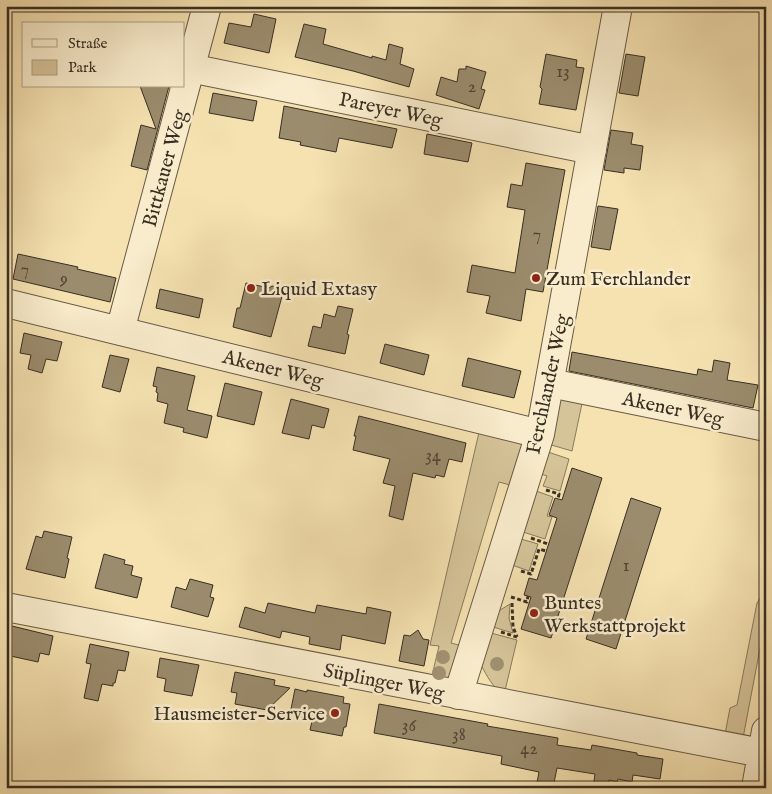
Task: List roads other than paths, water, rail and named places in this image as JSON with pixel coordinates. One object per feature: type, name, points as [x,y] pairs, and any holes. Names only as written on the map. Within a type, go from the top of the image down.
[{"type":"street","name":"Bittkauer Weg","points":[[185,87],[207,6]]},
{"type":"street","name":"Ferchlander Weg","points":[[458,695],[540,434],[618,6]]},
{"type":"street","name":"Pareyer Weg","points":[[190,68],[592,150]]},
{"type":"street","name":"Bittkauer Weg","points":[[120,331],[185,88]]},
{"type":"street","name":"Akener Weg","points":[[6,302],[540,434]]},
{"type":"street","name":"Akener Weg","points":[[550,383],[766,427]]},
{"type":"street","name":"Süplinger Weg","points":[[6,607],[458,695],[764,742]]},
{"type":"street","points":[[756,788],[764,742]]},
{"type":"place","name":"Zum Ferchlander","points":[[536,278]]},
{"type":"place","name":"Liquid Extasy","points":[[251,288]]},
{"type":"place","name":"Buntes Werkstattprojekt","points":[[534,613]]},
{"type":"place","name":"Hausmeister-Service","points":[[335,713]]}]
